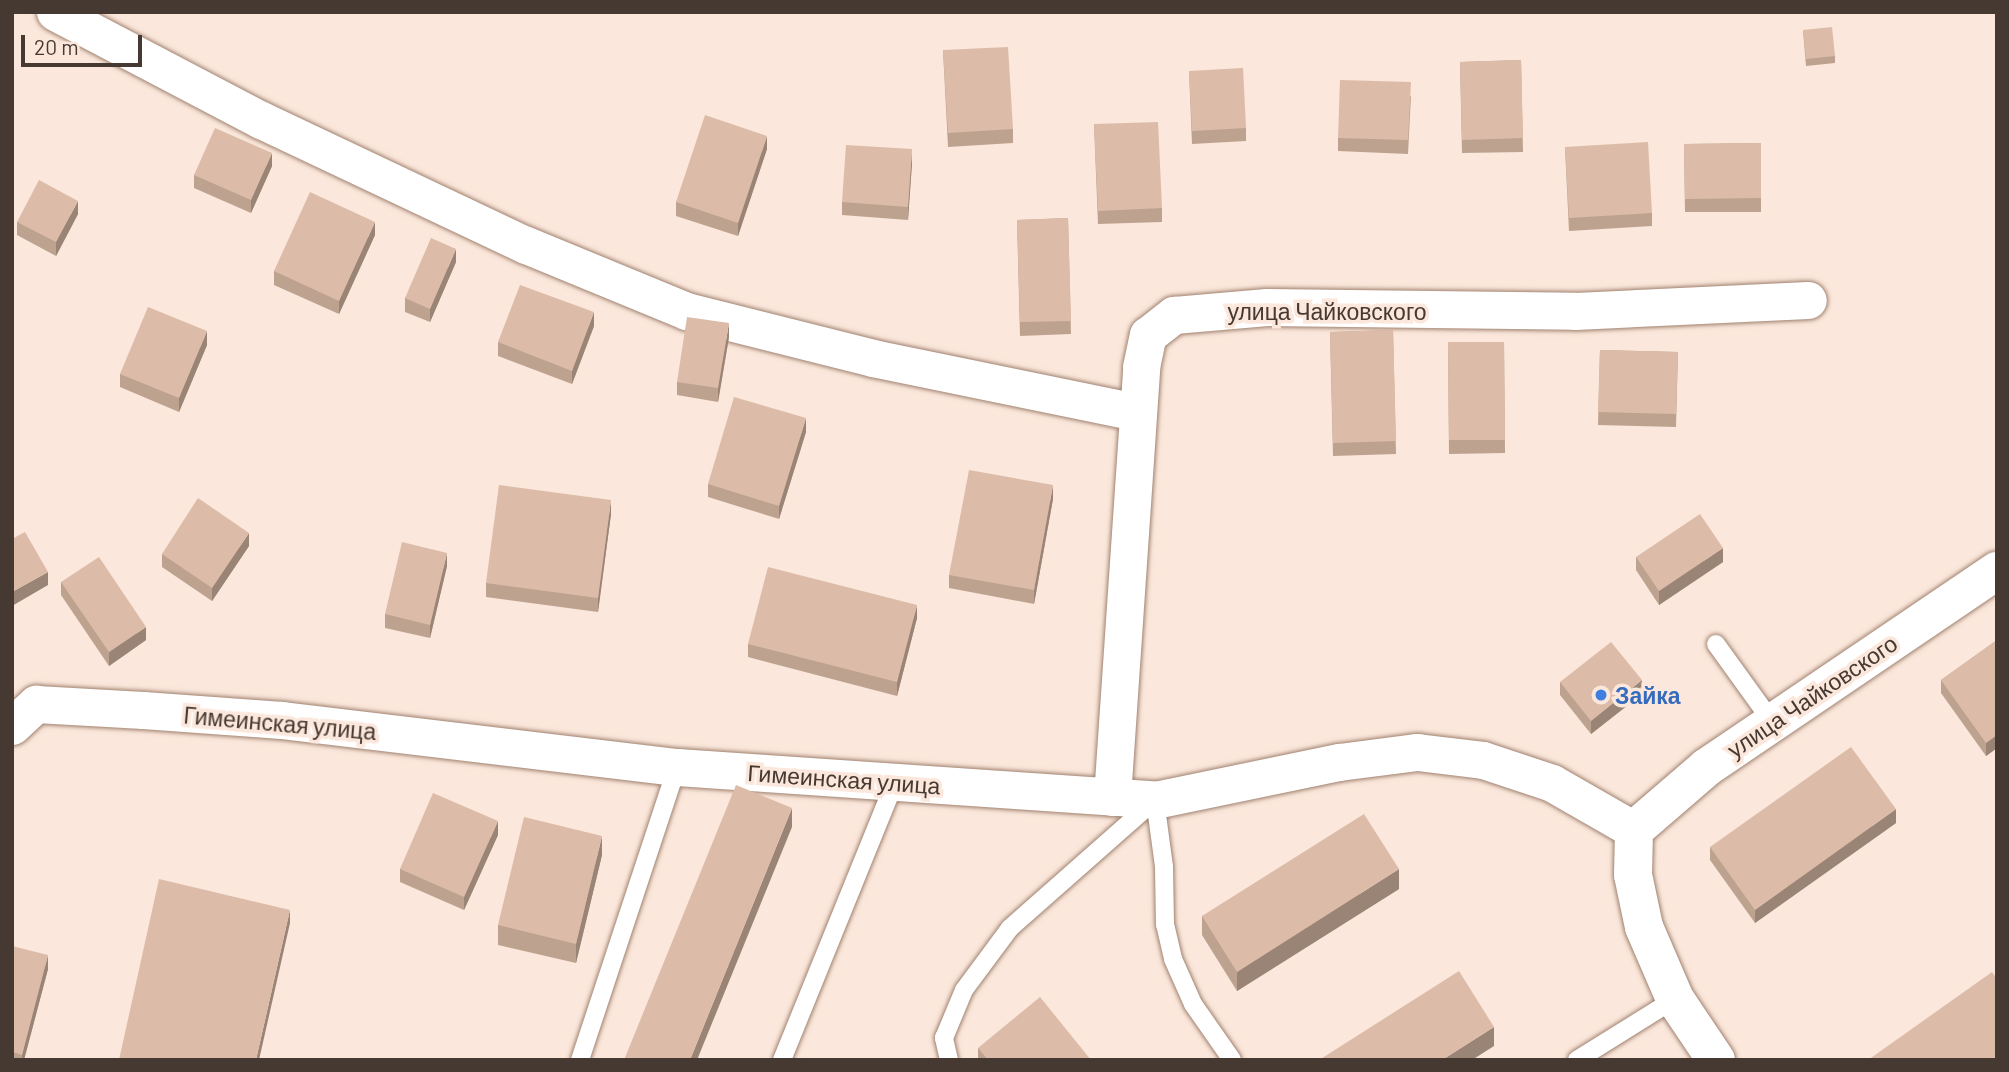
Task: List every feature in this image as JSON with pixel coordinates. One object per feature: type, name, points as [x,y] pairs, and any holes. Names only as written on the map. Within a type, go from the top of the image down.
[{"type":"main road","name":"улица Чайковского","points":[[1633,830],[1707,767],[1997,571]]},
{"type":"main road","points":[[1633,830],[1633,875],[1644,927],[1675,999],[1716,1060]]},
{"type":"street","points":[[55,12],[261,120],[526,245],[686,311],[873,358],[1136,412]]},
{"type":"street","name":"улица Чайковского","points":[[1112,797],[1136,412],[1148,335],[1174,315],[1267,307],[1575,311],[1808,300]]},
{"type":"street","name":"Гимеинская улица","points":[[20,705],[282,720],[677,767],[1155,800],[1339,762],[1417,752],[1483,760],[1552,783],[1633,830]]},
{"type":"lane","points":[[1716,644],[1773,723]]},
{"type":"lane","points":[[580,1060],[677,767]]},
{"type":"lane","points":[[782,1060],[895,782]]},
{"type":"lane","points":[[949,1060],[944,1038],[964,990],[1010,928],[1155,800]]},
{"type":"lane","points":[[1155,800],[1164,867],[1165,924],[1173,959],[1193,1004],[1232,1060]]},
{"type":"lane","points":[[1577,1060],[1675,999]]},
{"type":"building","points":[[1832,27],[1835,56],[1806,59],[1803,30]]},
{"type":"building","points":[[1008,47],[1013,129],[948,133],[943,50]]},
{"type":"building","points":[[1521,60],[1523,138],[1462,140],[1460,62]]},
{"type":"building","points":[[1243,68],[1246,128],[1192,131],[1189,71]]},
{"type":"building","points":[[1340,80],[1411,82],[1408,140],[1338,138]]},
{"type":"building","points":[[705,115],[767,136],[738,223],[676,202]]},
{"type":"building","points":[[1158,122],[1162,208],[1098,211],[1094,124]]},
{"type":"building","points":[[215,128],[272,153],[251,200],[194,175]]},
{"type":"building","points":[[1648,142],[1652,213],[1569,218],[1565,147]]},
{"type":"building","points":[[1761,143],[1761,198],[1685,199],[1684,144]]},
{"type":"building","points":[[846,145],[912,149],[908,207],[842,202]]},
{"type":"building","points":[[39,180],[78,201],[56,242],[17,222]]},
{"type":"building","points":[[310,192],[375,222],[339,301],[274,271]]},
{"type":"building","points":[[1068,218],[1071,321],[1020,322],[1017,220]]},
{"type":"building","points":[[431,238],[456,249],[430,309],[405,298]]},
{"type":"building","points":[[520,285],[594,312],[572,371],[498,342]]},
{"type":"building","points":[[148,307],[207,331],[179,398],[120,374]]},
{"type":"building","points":[[687,317],[729,323],[718,388],[677,382]]},
{"type":"building","points":[[1393,330],[1396,441],[1333,443],[1330,332]]},
{"type":"building","points":[[1448,342],[1504,342],[1505,440],[1449,440]]},
{"type":"building","points":[[1600,350],[1678,352],[1676,414],[1598,412]]},
{"type":"building","points":[[734,397],[806,418],[779,506],[708,484]]},
{"type":"building","points":[[969,470],[1053,485],[1034,590],[949,575]]},
{"type":"building","points":[[499,485],[611,500],[598,598],[486,583]]},
{"type":"building","points":[[198,498],[249,533],[212,588],[162,554]]},
{"type":"building","points":[[1700,514],[1723,548],[1659,591],[1636,557]]},
{"type":"building","points":[[25,532],[48,572],[12,592],[12,539]]},
{"type":"building","points":[[402,542],[447,553],[430,625],[385,614]]},
{"type":"building","points":[[99,557],[146,627],[109,652],[61,582]]},
{"type":"building","points":[[768,567],[917,605],[897,682],[748,644]]},
{"type":"building","points":[[1997,640],[1997,735],[1986,743],[1941,680]]},
{"type":"building","name":"Зайка","points":[[1611,642],[1642,680],[1591,721],[1560,682]]},
{"type":"building","points":[[1851,747],[1896,809],[1755,910],[1710,847]]},
{"type":"building","points":[[736,785],[792,808],[690,1060],[624,1060]]},
{"type":"building","points":[[433,793],[498,821],[464,897],[400,869]]},
{"type":"building","points":[[1364,814],[1399,869],[1237,972],[1202,916]]},
{"type":"building","points":[[524,817],[602,836],[576,944],[498,925]]},
{"type":"building","points":[[159,879],[290,910],[256,1060],[119,1060]]},
{"type":"building","points":[[12,946],[48,955],[22,1055],[12,1052]]},
{"type":"building","points":[[1459,971],[1494,1027],[1442,1060],[1319,1060]]},
{"type":"building","points":[[1992,972],[1997,979],[1997,1060],[1868,1060]]},
{"type":"building","points":[[1040,997],[1091,1060],[988,1060],[978,1048]]},
{"type":"place","name":"Зайка","points":[[1601,695]]}]
